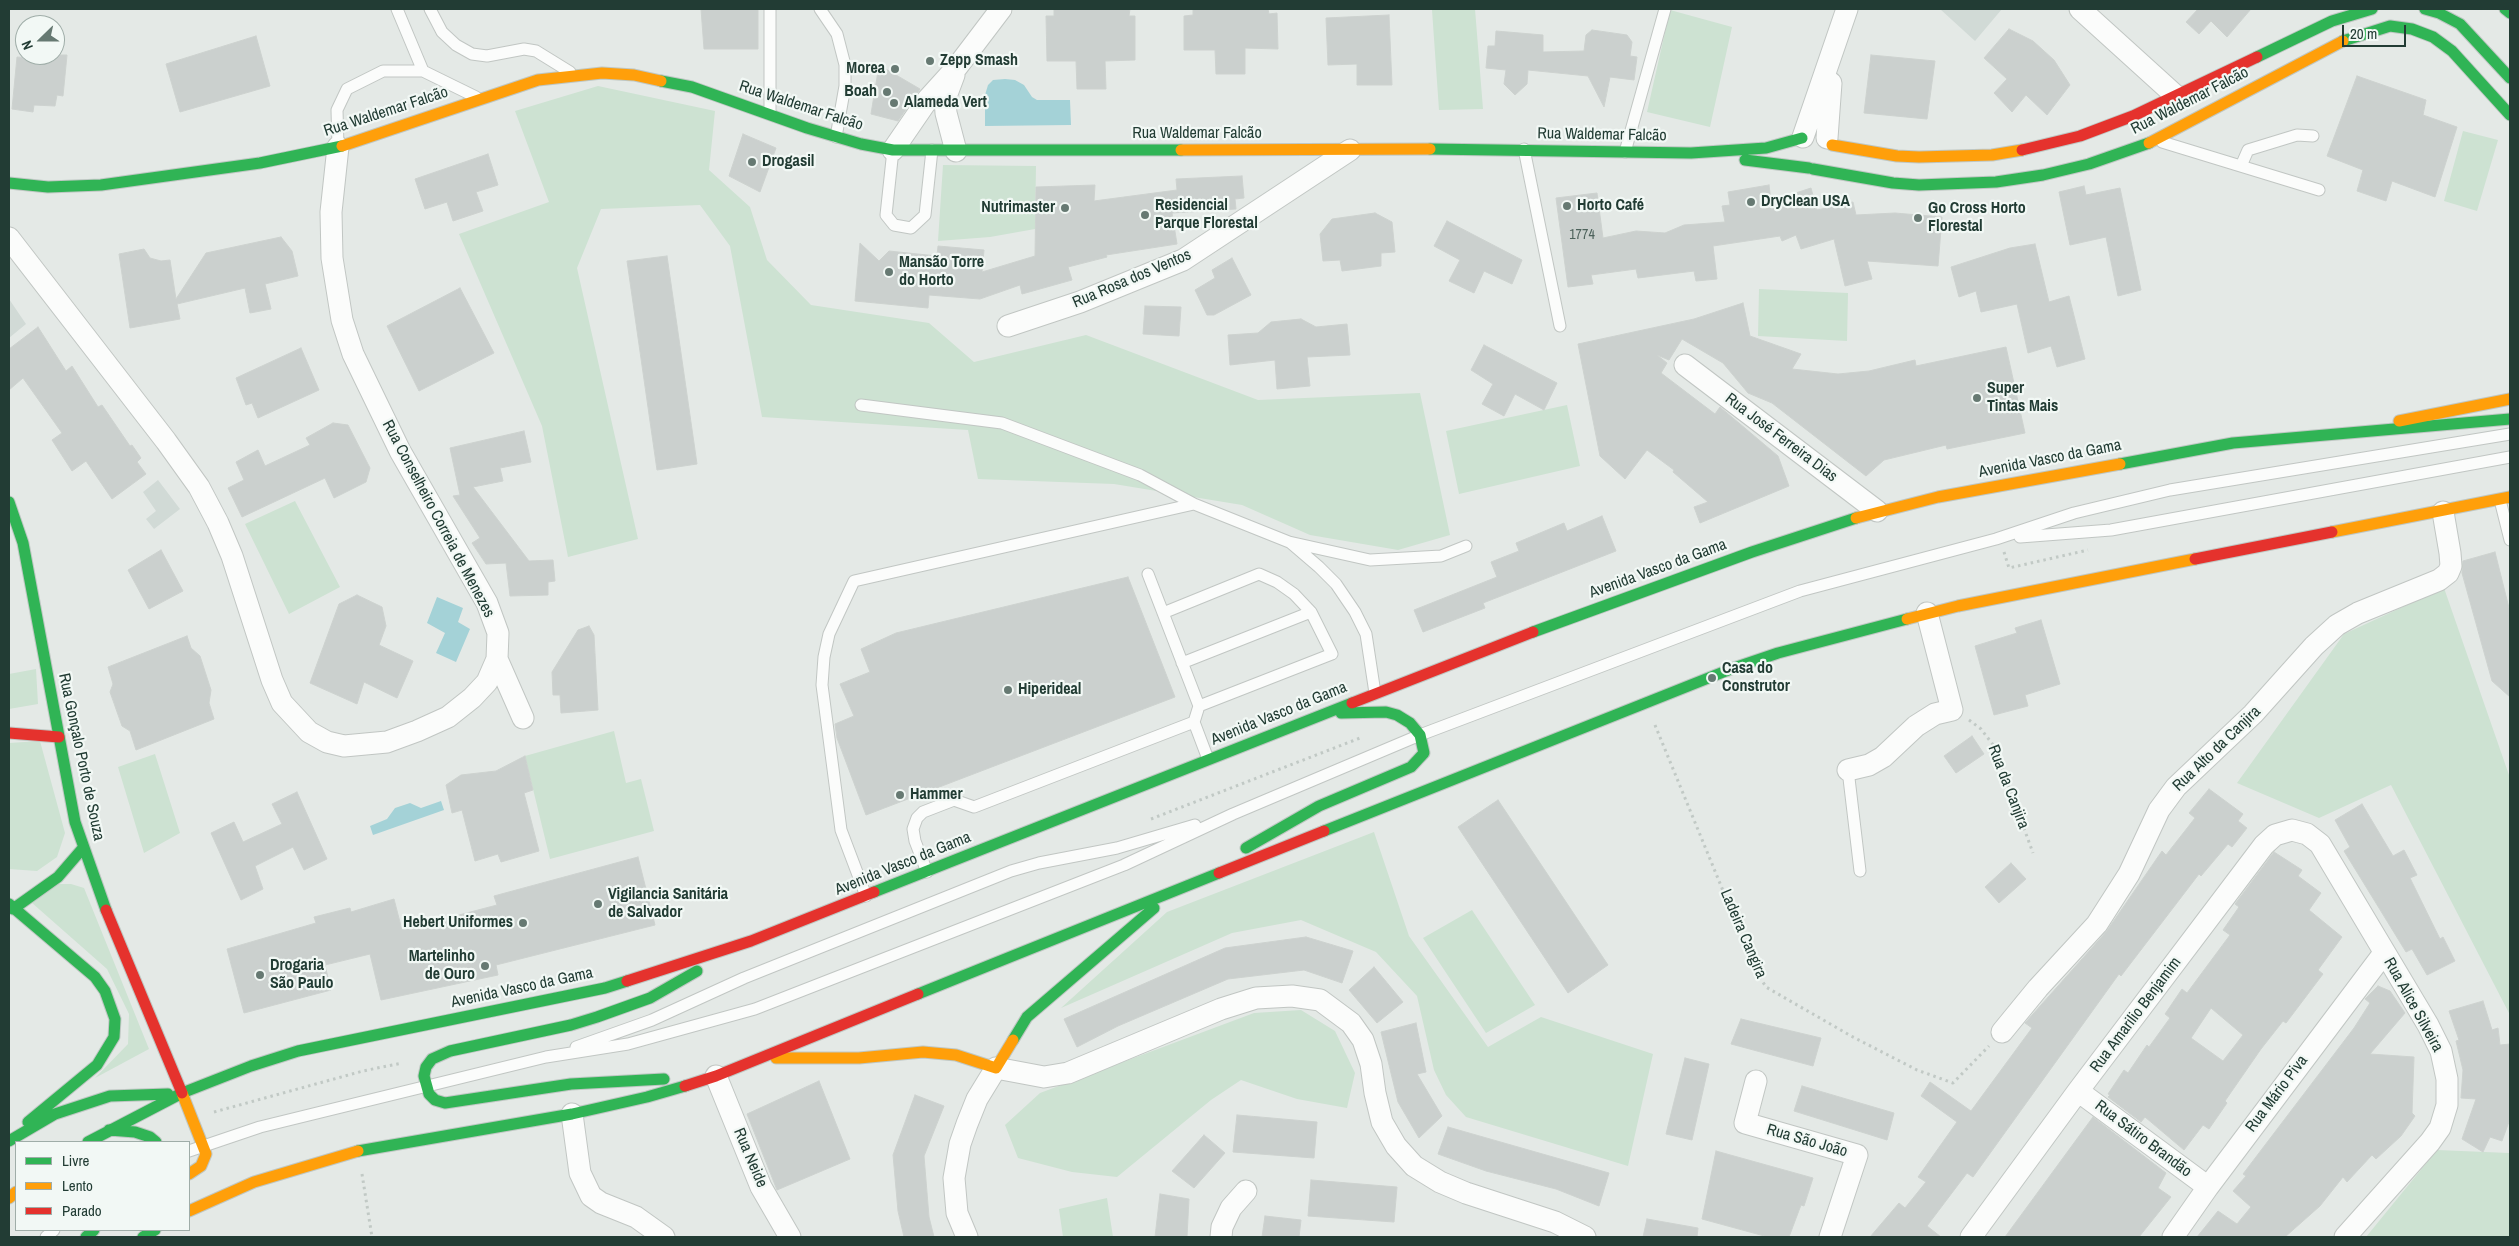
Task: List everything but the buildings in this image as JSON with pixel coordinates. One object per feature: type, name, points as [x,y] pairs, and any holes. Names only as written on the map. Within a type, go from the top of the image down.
[{"type":"main road","name":"Rua Waldemar Falcão","points":[[1829,141],[1898,156],[1992,155],[2038,147],[2080,136],[2133,116],[2332,20],[2372,9]]},
{"type":"main road","points":[[2424,9],[2439,13],[2460,24],[2510,78]]},
{"type":"main road","points":[[2505,9],[2510,13]]},
{"type":"main road","name":"Rua Waldemar Falcão","points":[[1691,153],[1811,168],[1893,183],[1944,186],[2044,175],[2089,164],[2156,140],[2340,42],[2390,26],[2412,29],[2426,34],[2452,51],[2510,115]]},
{"type":"main road","name":"Rua Waldemar Falcão","points":[[9,183],[48,187],[101,185],[231,168],[338,147],[538,80],[602,72],[665,80],[692,87],[836,137],[893,150],[1524,149],[1691,153],[1766,148],[1802,137]]},
{"type":"main road","points":[[1816,132],[1829,141],[1831,159],[1826,165],[1811,168],[1798,158],[1796,151],[1802,137],[1816,132]]},
{"type":"main road","points":[[2340,434],[2510,399]]},
{"type":"main road","name":"Avenida Vasco da Gama","points":[[90,1141],[182,1093],[251,1066],[298,1052],[605,988],[751,941],[1519,637],[1752,552],[1877,511],[1948,495],[2233,443],[2458,426],[2510,419]]},
{"type":"main road","points":[[190,1211],[254,1182],[358,1151],[572,1114],[647,1097],[716,1076],[1193,883],[1646,703],[1778,653],[1926,613],[2355,527],[2444,512],[2505,499]]},
{"type":"main road","name":"Rua Gonçalo Porto de Souza","points":[[9,502],[23,543],[75,822],[99,894],[204,1145]]},
{"type":"main road","points":[[1193,883],[1265,836],[1319,806],[1411,767],[1424,753],[1420,735],[1410,723],[1397,715],[1386,712],[1324,713]]},
{"type":"main road","points":[[9,733],[59,737]]},
{"type":"main road","points":[[9,1137],[97,1065],[114,1037],[115,1019],[105,991],[95,977],[11,907],[58,877],[83,848]]},
{"type":"main road","points":[[762,1058],[859,1058],[923,1052],[956,1055],[996,1068],[1027,1017],[1118,937],[1176,890]]},
{"type":"main road","points":[[716,1076],[571,1084],[445,1103],[435,1100],[429,1094],[426,1087],[426,1067],[438,1056],[450,1050],[571,1025],[622,1009],[650,998],[751,941]]},
{"type":"main road","points":[[9,1141],[55,1114],[110,1096],[182,1093]]},
{"type":"main road","points":[[109,1130],[135,1132],[150,1137],[155,1141]]},
{"type":"main road","points":[[190,1173],[205,1161],[204,1145]]},
{"type":"street","points":[[893,150],[928,99],[957,68],[1001,9]]},
{"type":"street","points":[[1802,137],[1848,9]]},
{"type":"street","points":[[2080,9],[2176,96]]},
{"type":"street","points":[[1829,141],[1836,46]]},
{"type":"street","points":[[956,151],[946,113],[945,99],[957,68]]},
{"type":"street","name":"Rua Conselheiro Correia de Menezes","points":[[9,238],[199,487],[218,523],[232,556],[282,703],[310,732],[326,742],[344,746],[386,742],[418,731],[448,716],[472,698],[487,682],[497,659],[498,633],[487,603],[400,451],[357,362],[348,337],[332,258],[331,212],[338,147]]},
{"type":"street","name":"Rua Rosa dos Ventos","points":[[1008,326],[1080,302],[1183,260],[1350,150]]},
{"type":"street","name":"Rua José Ferreira Dias","points":[[1685,365],[1877,511]]},
{"type":"street","name":"Rua Alto da Canjira","points":[[2002,1032],[2038,988],[2097,924],[2129,874],[2159,810],[2176,787],[2252,714],[2314,646],[2337,625],[2358,612],[2439,580],[2448,573],[2451,566],[2444,512]]},
{"type":"street","points":[[1848,770],[1869,765],[1884,756],[1916,726],[1935,714],[1952,710],[1926,613]]},
{"type":"street","points":[[497,659],[523,718]]},
{"type":"street","name":"Rua Amarilio Benjamim","points":[[1971,1237],[2078,1090],[2264,845],[2275,835],[2292,830],[2307,834],[2320,844]]},
{"type":"street","name":"Rua Alice Silveira","points":[[2320,844],[2428,1025],[2441,1051],[2447,1079],[2447,1105],[2440,1128],[2430,1142],[2345,1237]]},
{"type":"street","name":"Rua Mário Piva","points":[[2173,1237],[2208,1187],[2384,953]]},
{"type":"street","points":[[967,1237],[958,1213],[954,1178],[960,1144],[967,1124],[977,1099],[996,1068],[1044,1077],[1068,1073],[1221,1009],[1256,998],[1292,996],[1320,1000],[1351,1023],[1363,1040],[1371,1064],[1382,1122],[1396,1146],[1414,1166],[1440,1182],[1466,1193],[1555,1222],[1586,1237]]},
{"type":"street","name":"Rua Neide","points":[[716,1076],[761,1187],[790,1237]]},
{"type":"street","name":"Rua São João","points":[[1756,1081],[1745,1123],[1857,1155],[1830,1237]]},
{"type":"street","name":"Rua Sátiro Brandão","points":[[2078,1090],[2208,1187]]},
{"type":"street","points":[[572,1114],[580,1173],[591,1196],[601,1203],[636,1216],[664,1237]]},
{"type":"street","points":[[1221,1237],[1222,1227],[1231,1208],[1246,1192]]},
{"type":"lane","points":[[397,9],[423,70]]},
{"type":"lane","points":[[430,9],[442,32],[456,45],[472,54],[487,56],[524,48],[536,51],[574,74]]},
{"type":"lane","points":[[770,9],[770,115]]},
{"type":"lane","points":[[820,9],[837,34],[845,65],[845,86],[836,137]]},
{"type":"lane","points":[[1625,152],[1665,9]]},
{"type":"lane","points":[[338,147],[337,110],[347,89],[383,70],[423,70],[480,99]]},
{"type":"lane","points":[[2242,166],[2248,150],[2297,135],[2314,136]]},
{"type":"lane","points":[[2156,140],[2319,190]]},
{"type":"lane","points":[[1524,149],[1560,326]]},
{"type":"lane","points":[[893,150],[886,215],[894,226],[911,228],[926,215],[932,150]]},
{"type":"lane","points":[[861,405],[1002,423],[1140,474],[1194,504],[1289,542],[1370,560],[1441,556],[1466,546]]},
{"type":"lane","points":[[190,1151],[260,1127],[546,1057],[628,1044],[696,1027],[763,1006],[1124,865],[1233,814],[1420,735],[1800,591],[1996,539],[2074,514],[2170,490],[2510,434]]},
{"type":"lane","points":[[1996,539],[2057,532],[2111,530],[2510,457]]},
{"type":"lane","points":[[2505,499],[2510,540]]},
{"type":"lane","points":[[866,896],[841,830],[822,685],[824,658],[829,634],[854,581],[1194,504]]},
{"type":"lane","points":[[1289,542],[1325,572],[1355,612],[1366,634],[1375,693]]},
{"type":"lane","points":[[1148,574],[1199,706],[1194,722],[1208,760]]},
{"type":"lane","points":[[1163,613],[1260,574],[1277,582],[1294,594],[1311,612],[1332,654],[1199,706]]},
{"type":"lane","points":[[1182,663],[1311,612]]},
{"type":"lane","points":[[927,872],[915,841],[913,829],[916,818],[923,812],[954,800],[974,807],[1194,722]]},
{"type":"lane","points":[[1848,770],[1860,871]]},
{"type":"lane","points":[[546,1057],[652,1020],[760,971],[1011,871],[1039,863],[1117,848],[1233,814]]},
{"type":"path","name":"Ladeira Cangira","points":[[1646,703],[1756,971],[1766,987],[1850,1036],[1917,1070],[1954,1083],[2002,1032]]},
{"type":"path","name":"Rua da Canjira","points":[[1952,710],[1981,729],[1994,746],[2033,853]]},
{"type":"path","points":[[358,1151],[372,1237]]},
{"type":"shaded area","points":[[1940,9],[2002,9],[1975,41]]},
{"type":"shaded area","points":[[9,299],[26,324],[9,338]]},
{"type":"shaded area","points":[[158,480],[180,509],[154,529],[146,519],[156,511],[143,492]]},
{"type":"green space","points":[[1475,9],[1483,109],[1439,110],[1432,10]]},
{"type":"green space","points":[[1670,10],[1732,27],[1710,127],[1647,112]]},
{"type":"green space","points":[[598,86],[715,111],[709,170],[750,207],[767,260],[811,305],[929,323],[974,362],[1086,335],[1258,400],[1420,393],[1450,535],[1398,550],[1310,535],[1242,505],[1114,484],[978,479],[968,430],[762,417],[730,246],[700,205],[601,209],[577,268],[638,539],[568,557],[542,426],[459,234],[549,202],[515,111]]},
{"type":"green space","points":[[2463,131],[2498,140],[2477,211],[2444,201]]},
{"type":"green space","points":[[943,165],[1036,166],[1035,229],[990,237],[938,241]]},
{"type":"green space","points":[[1759,289],[1848,293],[1847,341],[1758,336]]},
{"type":"green space","points":[[1567,405],[1580,466],[1459,494],[1446,431]]},
{"type":"green space","points":[[295,501],[340,587],[289,614],[245,524]]},
{"type":"green space","points":[[2444,588],[2510,778],[2510,1015],[2391,785],[2319,818],[2237,783],[2344,634]]},
{"type":"green space","points":[[36,669],[38,704],[9,709],[9,674]]},
{"type":"green space","points":[[614,731],[626,783],[641,779],[654,831],[550,859],[525,756]]},
{"type":"green space","points":[[40,741],[65,833],[57,857],[37,871],[9,869],[9,743]]},
{"type":"green space","points":[[155,754],[180,833],[144,853],[118,767]]},
{"type":"green space","points":[[1374,832],[1409,936],[1488,1047],[1541,1017],[1653,1054],[1628,1166],[1466,1117],[1446,1095],[1434,1070],[1417,996],[1376,952],[1301,920],[1232,933],[1061,1008],[1167,912]]},
{"type":"green space","points":[[54,884],[71,884],[84,888],[149,1049],[95,1078],[128,1044],[129,1014],[107,969],[23,895]]},
{"type":"green space","points":[[1472,910],[1535,1005],[1486,1033],[1423,938]]},
{"type":"green space","points":[[1301,1010],[1335,1031],[1355,1073],[1347,1108],[1297,1099],[1241,1080],[1211,1100],[1117,1177],[1072,1172],[1018,1158],[1005,1125],[1040,1093],[1254,1013]]},
{"type":"green space","points":[[2437,1150],[2509,1153],[2510,1151],[2510,1237],[2366,1237]]},
{"type":"green space","points":[[1107,1198],[1113,1237],[1063,1237],[1059,1209]]},
{"type":"water","points":[[993,80],[1015,80],[1024,85],[1032,97],[1037,100],[1070,100],[1071,125],[985,126],[985,95],[988,85]]},
{"type":"water","points":[[437,597],[463,608],[458,622],[470,629],[456,662],[436,653],[445,633],[427,623]]},
{"type":"water","points":[[441,801],[444,810],[373,835],[370,826],[387,819],[395,808],[410,803],[421,808]]},
{"type":"traffic: fast","points":[[2257,57],[2332,21],[2372,9]]},
{"type":"traffic: fast","points":[[2425,9],[2439,13],[2460,24],[2510,78]]},
{"type":"traffic: fast","points":[[2505,9],[2510,13]]},
{"type":"traffic: fast","points":[[2343,41],[2390,26],[2412,29],[2433,37],[2452,51],[2510,115]]},
{"type":"traffic: fast","points":[[661,81],[692,87],[807,128],[861,144],[893,150],[1181,150]]},
{"type":"traffic: fast","points":[[1430,149],[1691,153],[1766,148],[1802,138]]},
{"type":"traffic: fast","points":[[1813,169],[1893,183],[1919,185],[1996,182],[2043,175],[2089,164],[2149,143]]},
{"type":"traffic: fast","points":[[9,183],[48,187],[101,185],[260,163],[342,146]]},
{"type":"traffic: fast","points":[[1745,160],[1809,168]]},
{"type":"traffic: fast","points":[[2120,464],[2233,443],[2510,419]]},
{"type":"traffic: fast","points":[[9,502],[23,543],[75,822],[106,910]]},
{"type":"traffic: fast","points":[[1533,632],[1752,552],[1856,518]]},
{"type":"traffic: fast","points":[[1324,831],[1731,669],[1778,653],[1907,619]]},
{"type":"traffic: fast","points":[[874,892],[1352,703]]},
{"type":"traffic: fast","points":[[1246,848],[1319,806],[1411,767],[1424,753],[1420,735],[1410,723],[1397,715],[1386,712],[1341,713]]},
{"type":"traffic: fast","points":[[13,909],[58,877],[83,848]]},
{"type":"traffic: fast","points":[[918,994],[1219,873]]},
{"type":"traffic: fast","points":[[9,904],[95,977],[105,991],[115,1019],[114,1037],[97,1065],[28,1122]]},
{"type":"traffic: fast","points":[[1013,1040],[1027,1017],[1154,908]]},
{"type":"traffic: fast","points":[[664,1079],[571,1084],[445,1103],[435,1100],[429,1094],[424,1076],[426,1067],[432,1059],[450,1051],[571,1025],[597,1017],[650,998],[697,971]]},
{"type":"traffic: fast","points":[[90,1141],[182,1093],[251,1066],[298,1051],[605,988],[627,981]]},
{"type":"traffic: fast","points":[[358,1151],[572,1114],[647,1097],[685,1086]]},
{"type":"traffic: fast","points":[[9,1141],[55,1114],[110,1096],[168,1094]]},
{"type":"traffic: fast","points":[[109,1130],[135,1132],[150,1137],[155,1141]]},
{"type":"traffic: fast","points":[[86,1237],[93,1231]]},
{"type":"traffic: fast","points":[[143,1237],[153,1231]]},
{"type":"traffic: slow","points":[[2149,143],[2343,41]]},
{"type":"traffic: slow","points":[[342,146],[538,80],[602,73],[634,75],[661,81]]},
{"type":"traffic: slow","points":[[1832,145],[1897,156],[1919,157],[1992,155],[2022,150]]},
{"type":"traffic: slow","points":[[1181,150],[1430,149]]},
{"type":"traffic: slow","points":[[2399,421],[2510,399]]},
{"type":"traffic: slow","points":[[1856,518],[1938,497],[2120,464]]},
{"type":"traffic: slow","points":[[2332,532],[2510,497]]},
{"type":"traffic: slow","points":[[1907,619],[1958,606],[2195,559]]},
{"type":"traffic: slow","points":[[776,1058],[859,1058],[923,1052],[956,1055],[996,1068],[1013,1040]]},
{"type":"traffic: slow","points":[[182,1093],[206,1154],[201,1166],[190,1173]]},
{"type":"traffic: slow","points":[[190,1211],[254,1182],[358,1151]]},
{"type":"traffic: slow","points":[[9,1198],[15,1193]]},
{"type":"traffic: jam","points":[[2022,150],[2080,136],[2133,116],[2257,57]]},
{"type":"traffic: jam","points":[[2195,559],[2332,532]]},
{"type":"traffic: jam","points":[[1352,703],[1533,632]]},
{"type":"traffic: jam","points":[[9,733],[59,737]]},
{"type":"traffic: jam","points":[[1219,873],[1324,831]]},
{"type":"traffic: jam","points":[[627,981],[751,941],[874,892]]},
{"type":"traffic: jam","points":[[106,910],[182,1093]]},
{"type":"traffic: jam","points":[[685,1086],[716,1076],[918,994]]},
{"type":"place","name":"Zepp Smash","points":[[930,61]]},
{"type":"place","name":"Morea","points":[[895,69]]},
{"type":"place","name":"Boah","points":[[887,92]]},
{"type":"place","name":"Alameda Vert","points":[[894,103]]},
{"type":"place","name":"Drogasil","points":[[752,162]]},
{"type":"place","name":"DryClean USA","points":[[1751,202]]},
{"type":"place","name":"Horto Café","points":[[1567,206]]},
{"type":"place","name":"Nutrimaster","points":[[1065,208]]},
{"type":"place","name":"Residencial Parque Florestal","points":[[1145,215]]},
{"type":"place","name":"Go Cross Horto Florestal","points":[[1918,218]]},
{"type":"place","name":"Mansão Torre do Horto","points":[[889,272]]},
{"type":"place","name":"Super Tintas Mais","points":[[1977,398]]},
{"type":"place","name":"Casa do Construtor","points":[[1712,678]]},
{"type":"place","name":"Hiperideal","points":[[1008,690]]},
{"type":"place","name":"Hammer","points":[[900,795]]},
{"type":"place","name":"Vigilancia Sanitária de Salvador","points":[[598,904]]},
{"type":"place","name":"Hebert Uniformes","points":[[523,923]]},
{"type":"place","name":"Martelinho de Ouro","points":[[485,966]]},
{"type":"place","name":"Drogaria São Paulo","points":[[260,975]]}]
